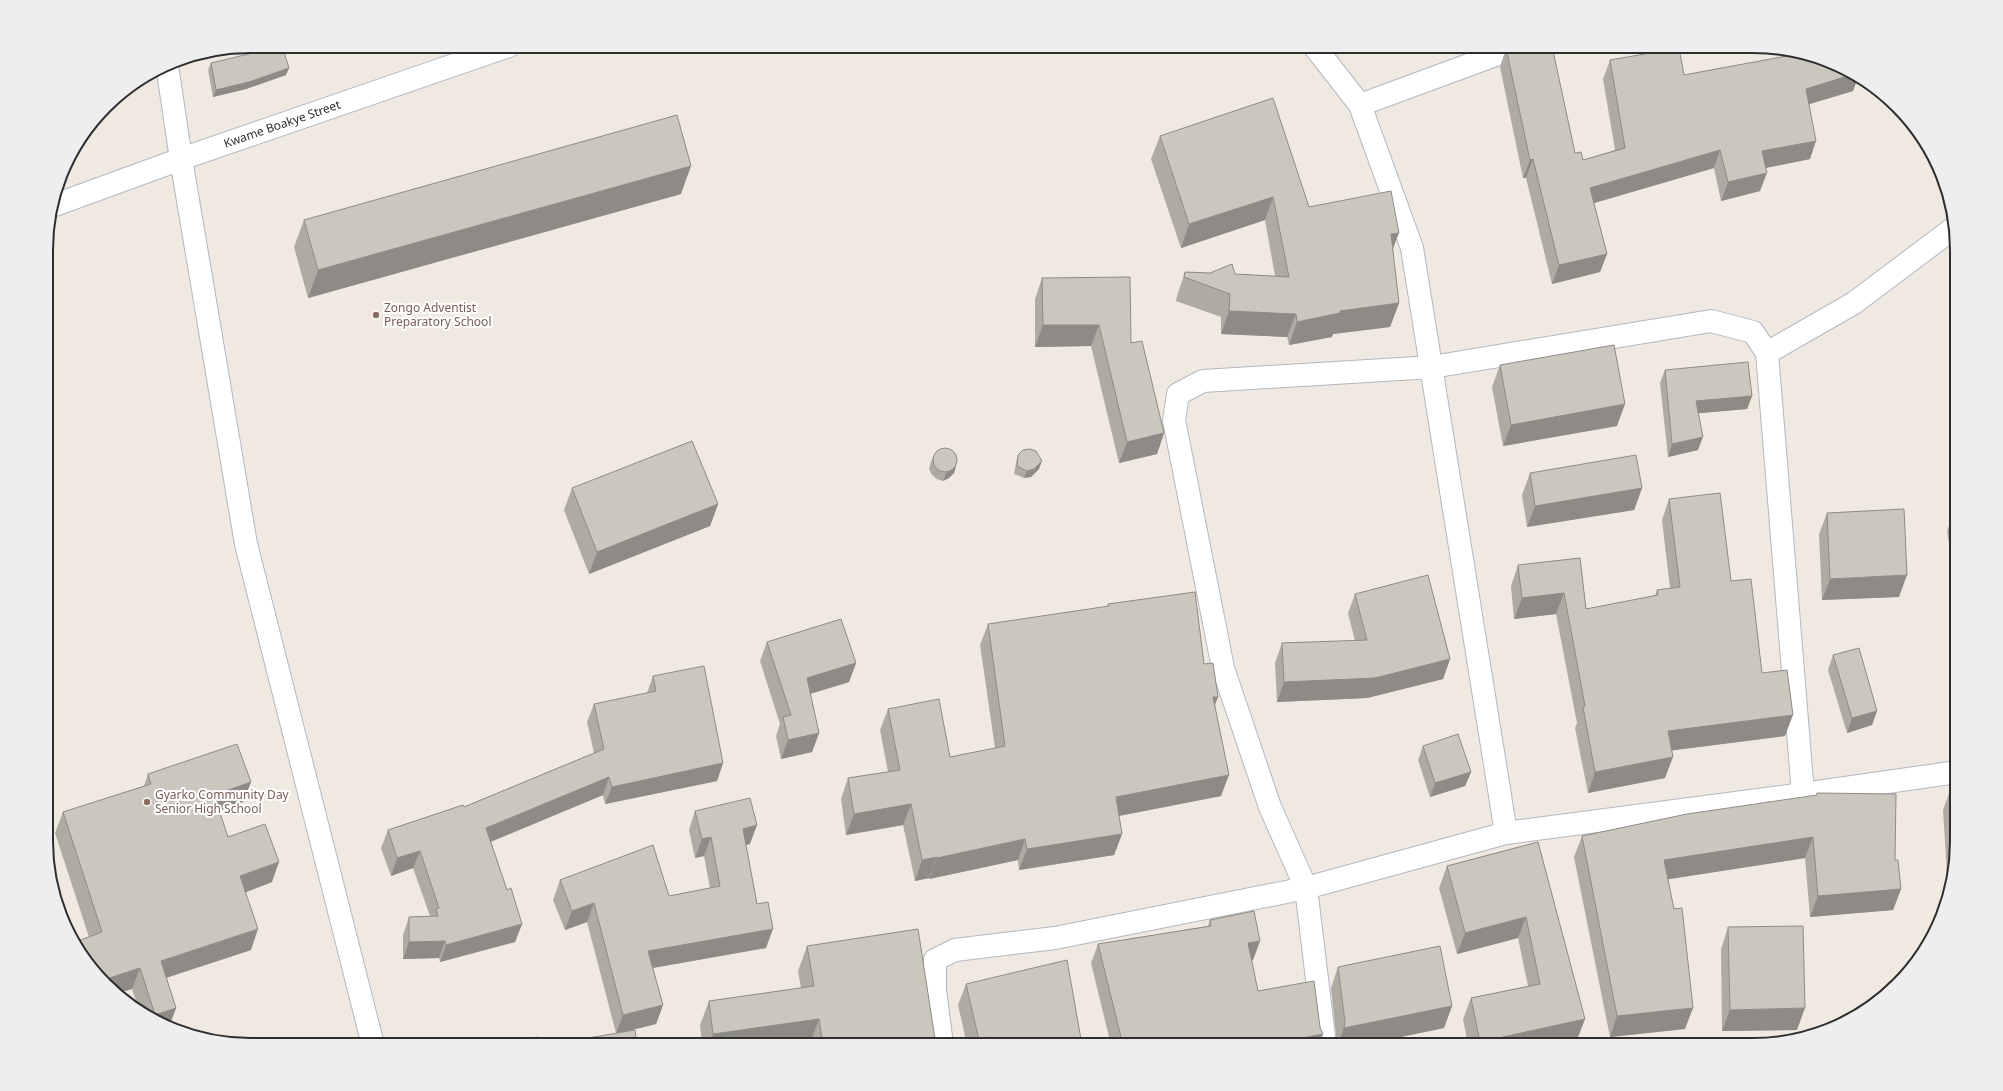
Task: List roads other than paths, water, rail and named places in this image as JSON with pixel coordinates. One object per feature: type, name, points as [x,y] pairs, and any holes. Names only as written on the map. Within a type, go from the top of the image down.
[{"type":"street","name":"Kwame Boakye Street","points":[[59,204],[181,159],[489,53]]},
{"type":"street","points":[[1319,53],[1360,105],[1412,248],[1506,833]]},
{"type":"street","points":[[1360,105],[1501,53]]},
{"type":"street","points":[[168,71],[181,159],[246,544],[371,1038]]},
{"type":"street","points":[[1767,353],[1854,303],[1949,231]]},
{"type":"street","points":[[1324,1038],[1306,888],[1270,807],[1223,668],[1174,420],[1178,394],[1203,381],[1432,367],[1711,321],[1752,332],[1767,353],[1803,794]]},
{"type":"street","points":[[941,1038],[935,990],[935,960],[955,950],[1055,938],[1306,888],[1506,833],[1950,773]]},
{"type":"place","name":"Zongo Adventist Preparatory School","points":[[376,315]]},
{"type":"place","name":"Gyarko Community Day Senior High School","points":[[147,802]]}]
